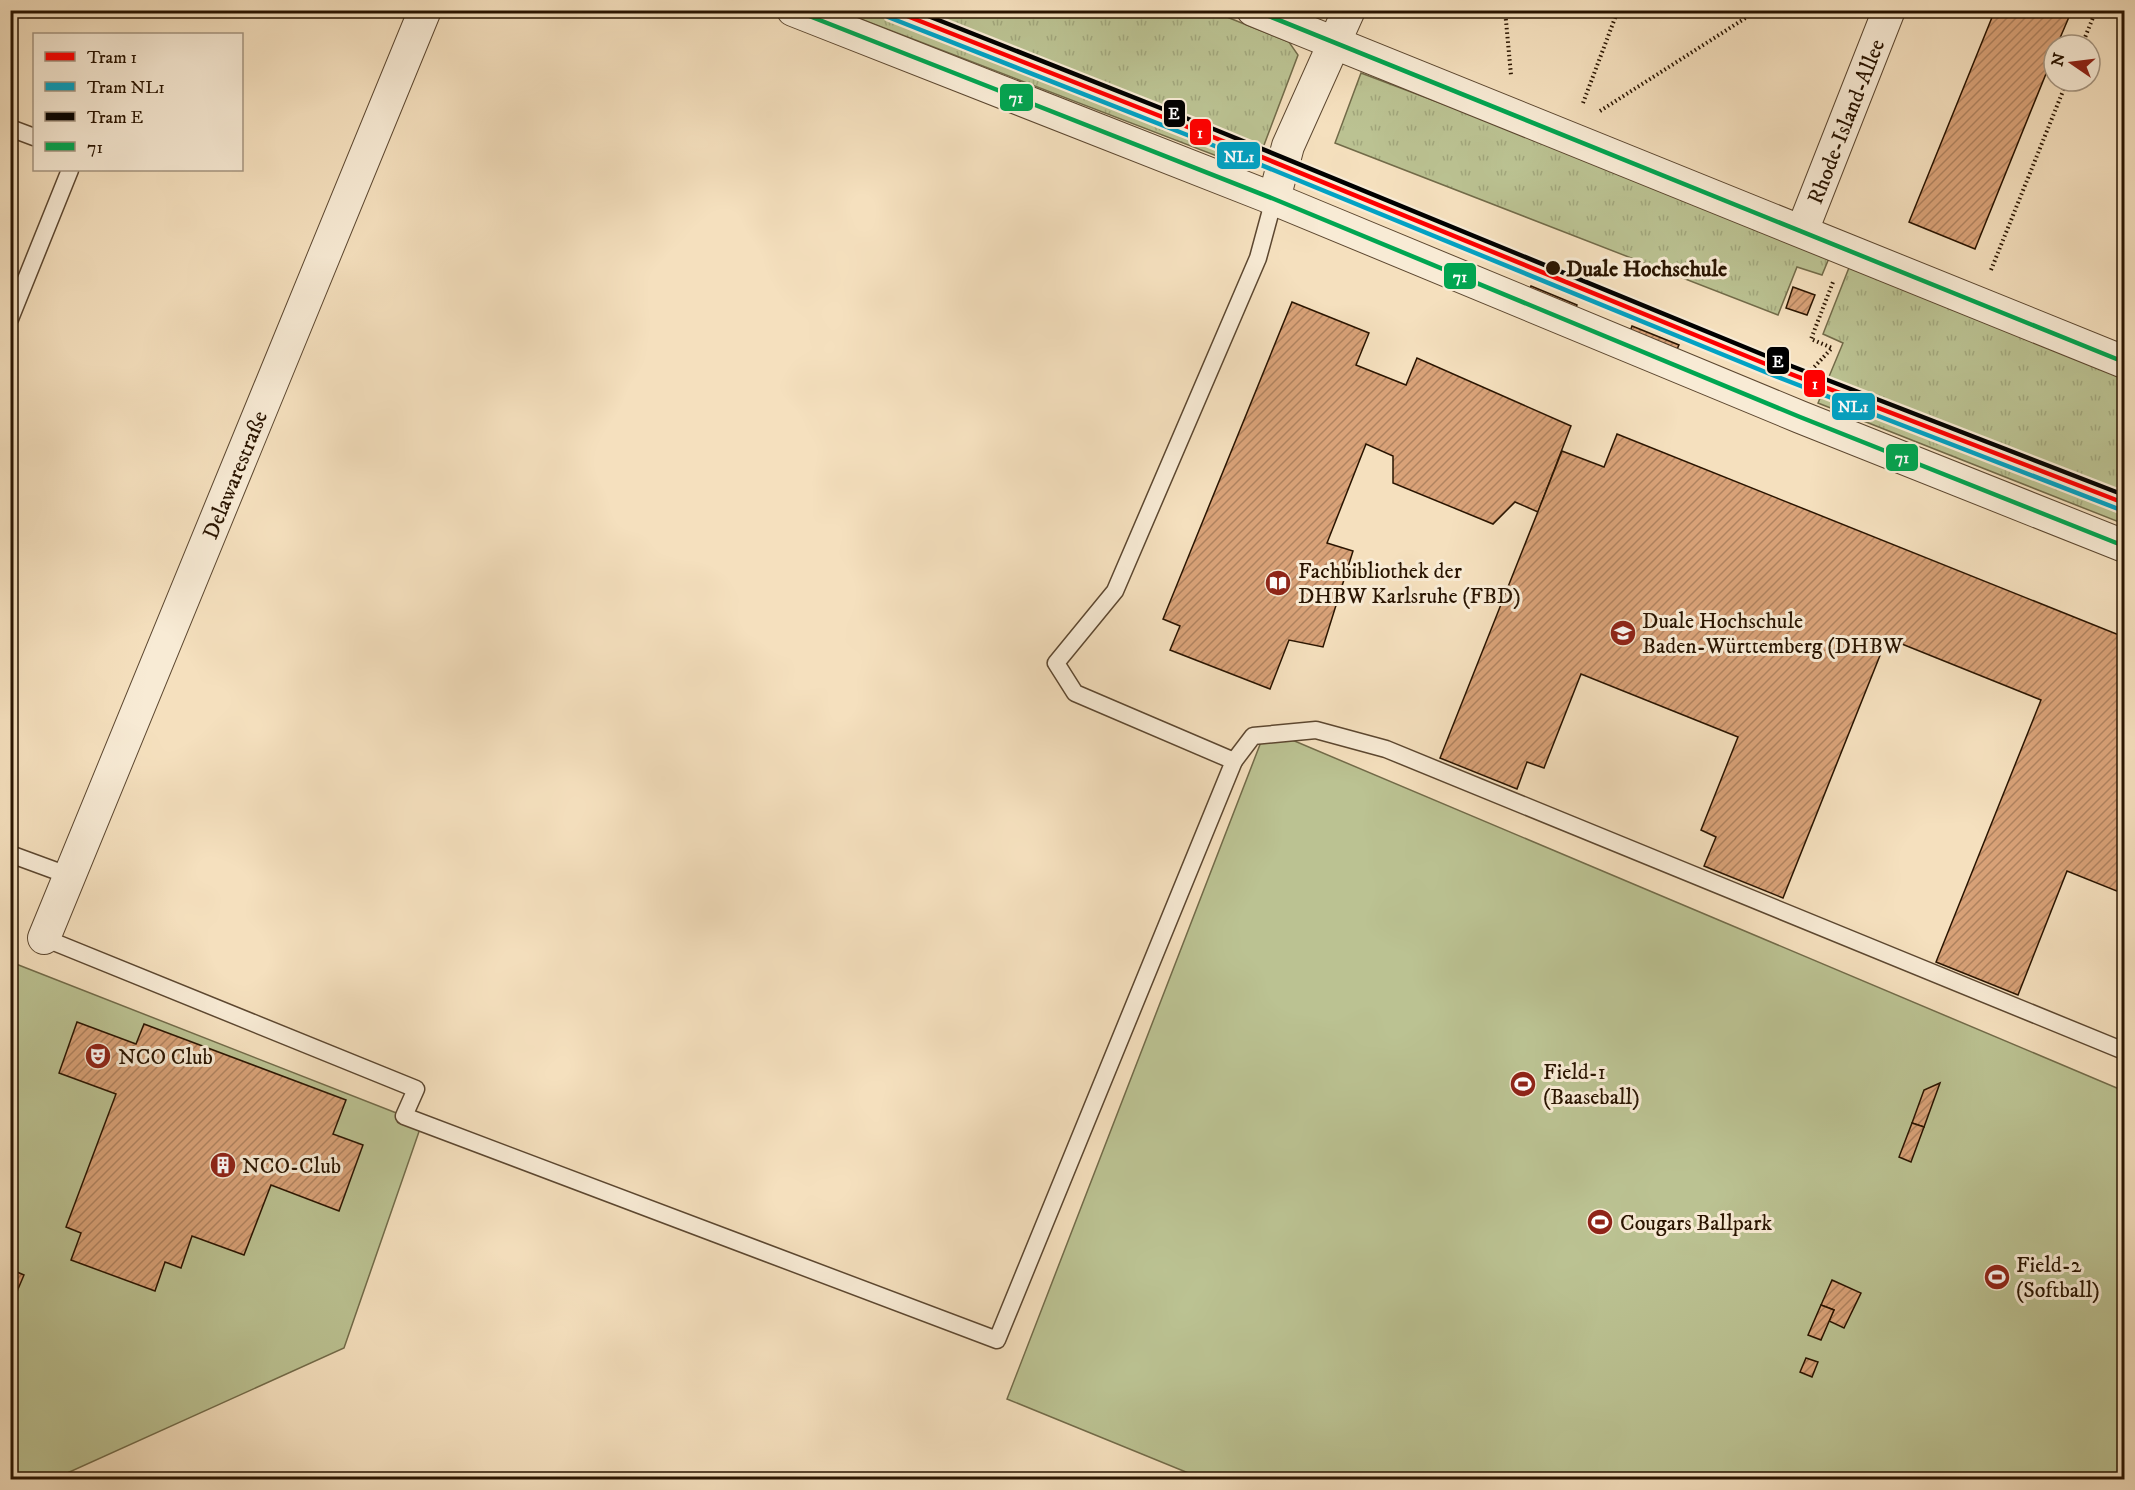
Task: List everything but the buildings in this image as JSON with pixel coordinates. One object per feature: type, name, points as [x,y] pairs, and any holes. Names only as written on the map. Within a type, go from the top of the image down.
[{"type":"street","name":"Delawarestraße","points":[[44,938],[425,10]]},
{"type":"street","points":[[793,10],[1274,199],[1800,417],[2124,546]]},
{"type":"street","points":[[1253,10],[2124,362]]},
{"type":"street","points":[[1274,199],[1288,146],[1349,10]]},
{"type":"street","name":"Rhode-Island-Allee","points":[[1802,231],[1889,10]]},
{"type":"lane","points":[[10,128],[33,137]]},
{"type":"lane","points":[[10,319],[70,171]]},
{"type":"lane","points":[[1234,761],[1075,693],[1056,663],[1115,591],[1258,258],[1274,199]]},
{"type":"lane","points":[[44,938],[416,1089],[404,1116],[997,1340],[1234,761],[1253,736],[1316,730],[1386,749],[2124,1051]]},
{"type":"lane","points":[[10,854],[70,876]]},
{"type":"path","points":[[1505,10],[1512,82]]},
{"type":"path","points":[[1580,110],[1618,10]]},
{"type":"path","points":[[1595,115],[1758,10]]},
{"type":"path","points":[[2087,33],[2096,10]]},
{"type":"path","points":[[1987,279],[2062,93]]},
{"type":"path","points":[[1800,417],[1808,398],[1794,391],[1832,348],[1811,339],[1846,249]]},
{"type":"green space","points":[[840,11],[1212,11],[1289,42],[1298,55],[1264,145],[1248,159],[1235,163]]},
{"type":"green space","points":[[1361,73],[1832,251],[1822,275],[1797,267],[1778,315],[1335,143]]},
{"type":"green space","points":[[1852,260],[2124,371],[2124,524],[1818,403],[1843,343],[1823,334]]},
{"type":"green space","name":"Cougars Ballpark","points":[[1266,729],[2124,1091],[2124,1479],[1203,1479],[1007,1399]]},
{"type":"green space","points":[[16,964],[422,1123],[344,1348],[54,1479],[11,1479],[10,977]]},
{"type":"tram line","name":"1","points":[[892,10],[1208,135],[1778,369],[2124,503]]},
{"type":"tram line","name":"E","points":[[913,10],[1211,128],[1781,362],[2124,495]]},
{"type":"tram line","name":"NL1","points":[[888,17],[1205,142],[1775,376],[2121,510]]},
{"type":"transit line","name":"71","points":[[794,10],[1274,199],[1800,417],[2124,546]]},
{"type":"transit line","name":"71","points":[[1254,10],[2124,362]]},
{"type":"place","name":"Duale Hochschule","points":[[1553,268]]},
{"type":"place","name":"Fachbibliothek der DHBW Karlsruhe (FBD)","points":[[1278,583]]},
{"type":"place","name":"Duale Hochschule Baden-Württemberg (DHBW","points":[[1623,633]]},
{"type":"place","name":"NCO Club","points":[[98,1056]]},
{"type":"place","name":"Field-1 (Baaseball)","points":[[1523,1084]]},
{"type":"place","name":"NCO-Club","points":[[223,1165]]},
{"type":"place","name":"Cougars Ballpark","points":[[1600,1222]]},
{"type":"place","name":"Field-2 (Softball)","points":[[1997,1277]]}]
